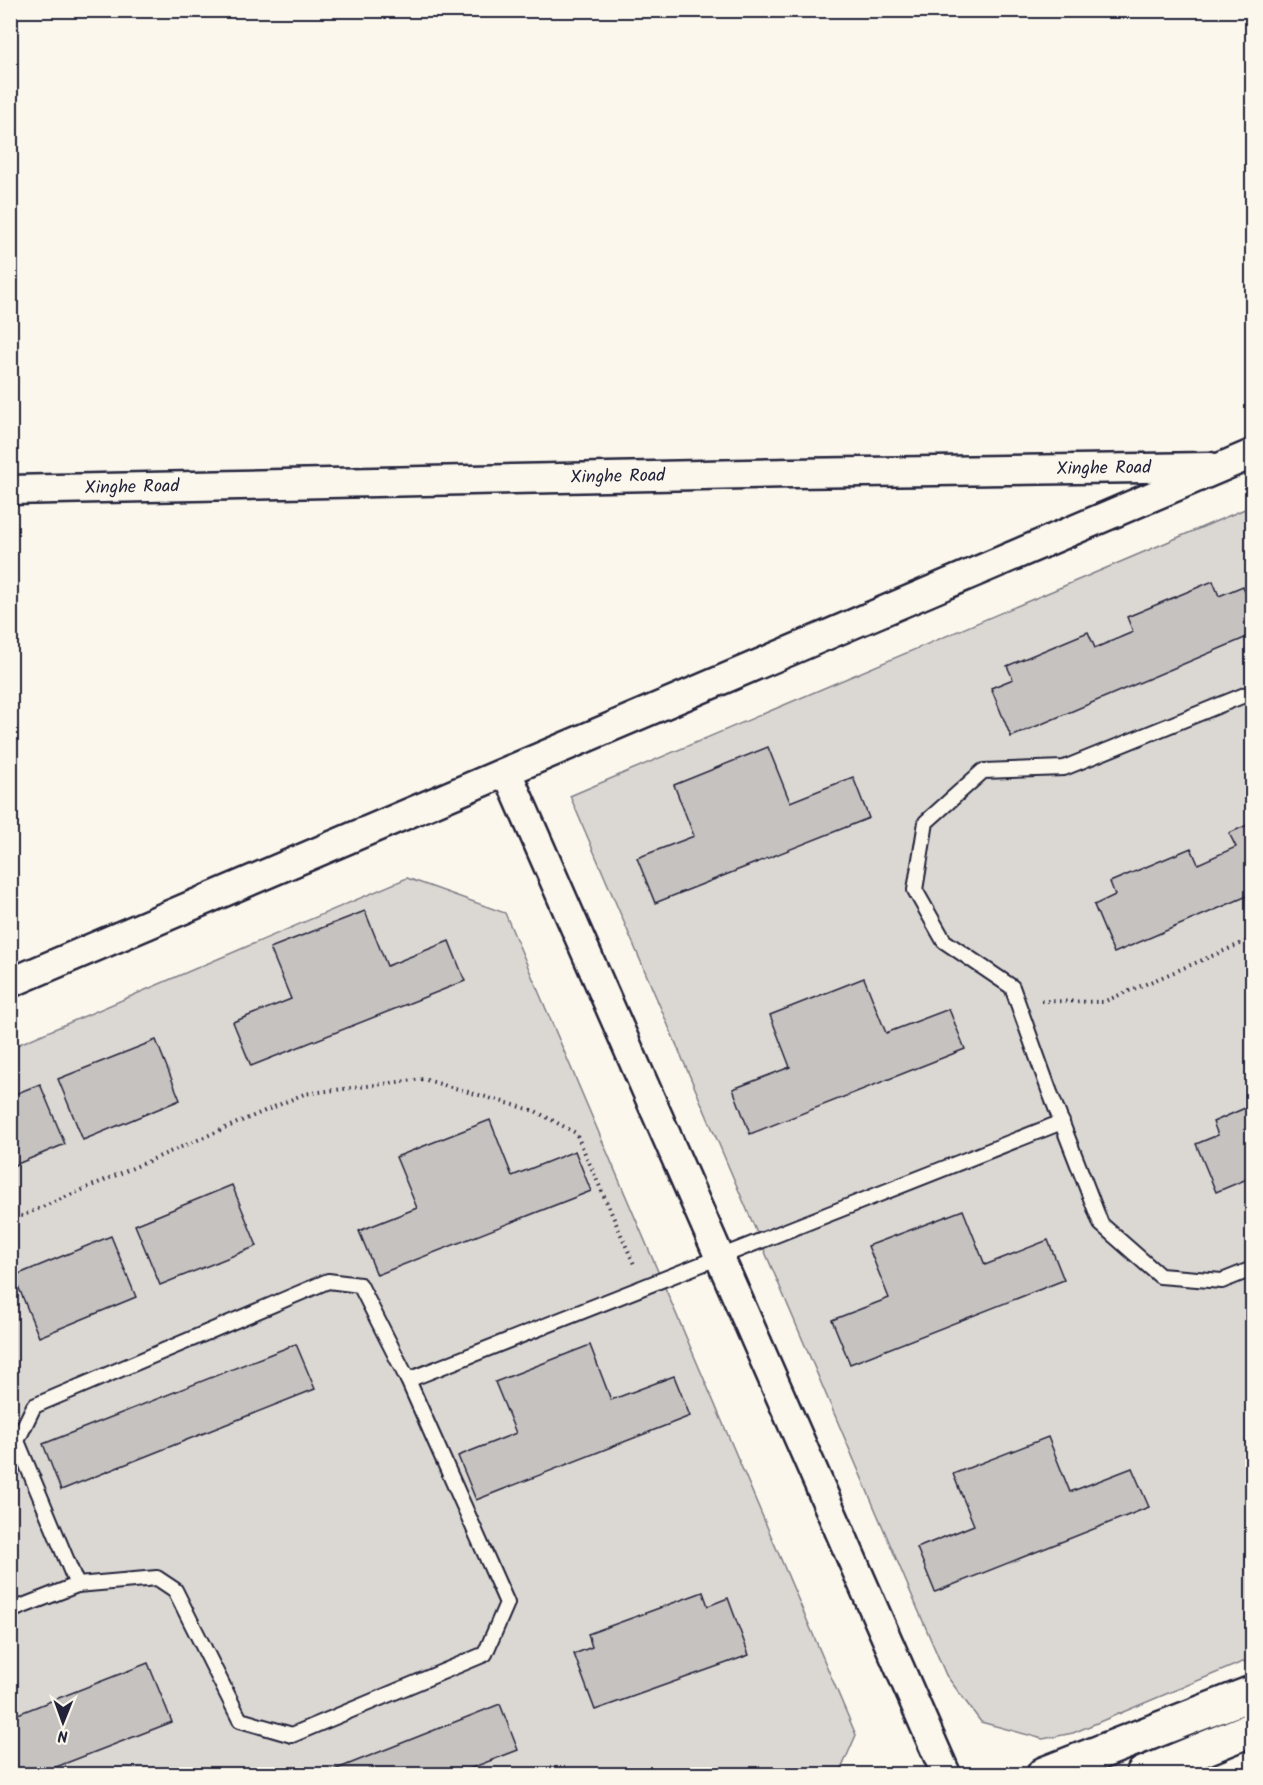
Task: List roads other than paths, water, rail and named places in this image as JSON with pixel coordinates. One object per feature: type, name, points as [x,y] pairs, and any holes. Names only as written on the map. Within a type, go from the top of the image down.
[{"type":"street","points":[[10,983],[1252,454]]},
{"type":"street","name":"Xinghe Road","points":[[10,490],[1224,467]]},
{"type":"street","points":[[507,772],[946,1774]]},
{"type":"street","points":[[1044,1774],[1252,1693]]},
{"type":"street","points":[[1143,1774],[1252,1729]]},
{"type":"lane","points":[[1252,692],[1064,768],[984,771],[926,822],[915,890],[944,941],[1012,987],[1101,1224],[1160,1276],[1222,1281],[1252,1269]]},
{"type":"lane","points":[[408,1380],[1062,1122]]},
{"type":"lane","points":[[10,1611],[77,1585],[157,1578],[175,1590],[240,1720],[292,1735],[485,1654],[507,1604],[408,1380],[360,1285],[328,1281],[34,1406],[17,1441],[77,1585]]}]
